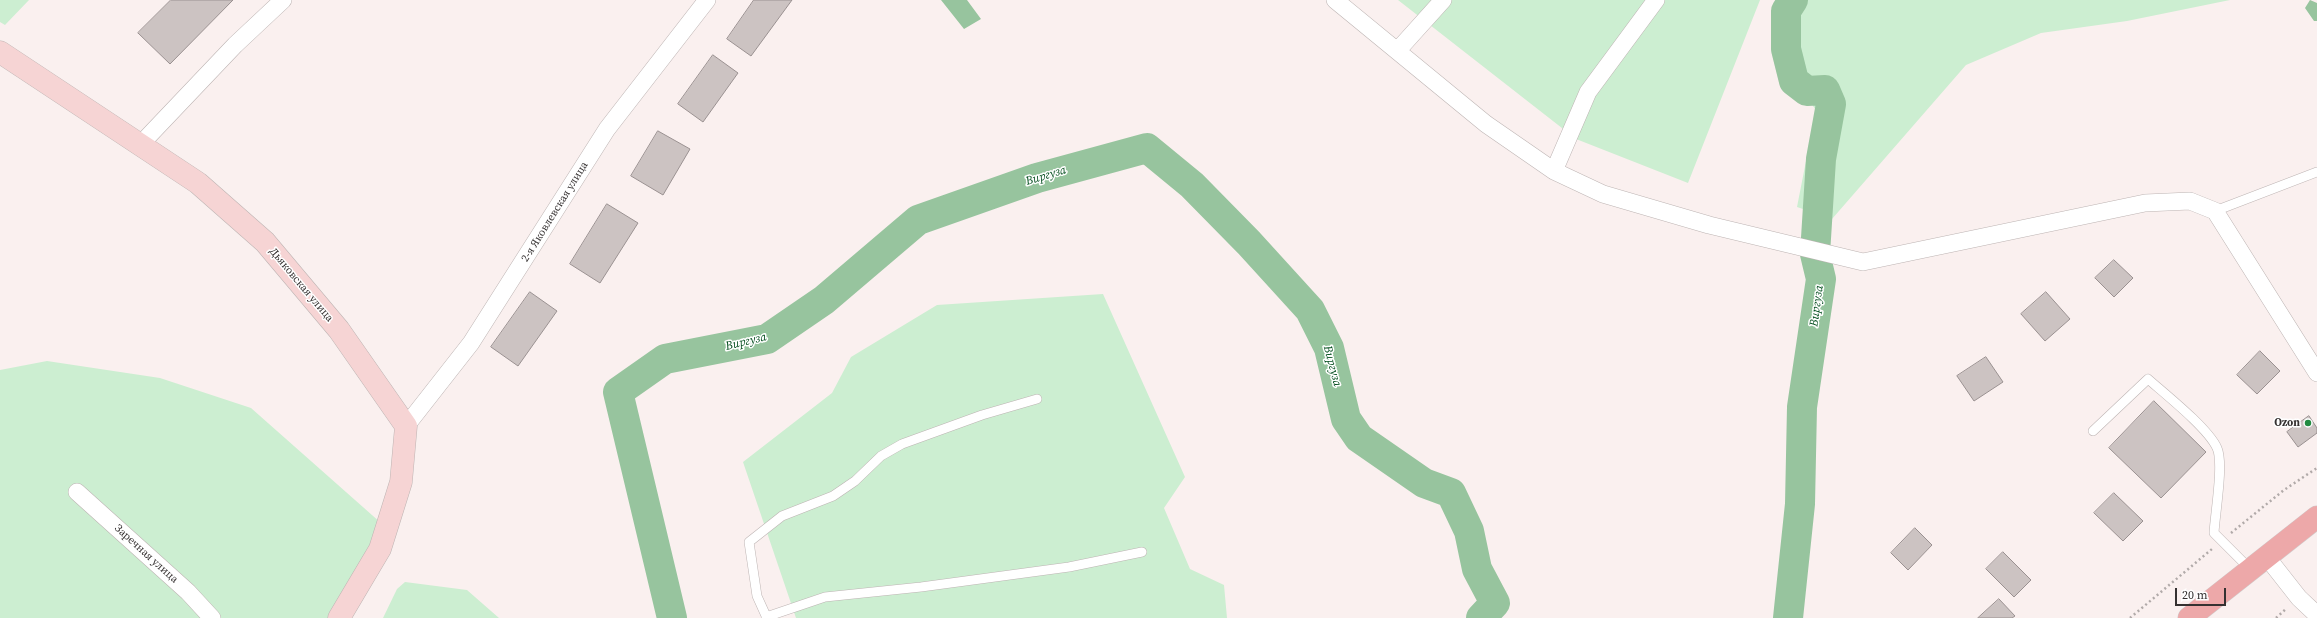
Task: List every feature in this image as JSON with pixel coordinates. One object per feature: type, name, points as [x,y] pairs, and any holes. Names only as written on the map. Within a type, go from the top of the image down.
[{"type":"main road","points":[[2189,618],[2258,562],[2317,517]]},
{"type":"street","points":[[139,146],[235,45],[283,0]]},
{"type":"street","name":"2-я Яковлевская улица","points":[[406,426],[471,344],[607,129],[707,0]]},
{"type":"street","points":[[1335,0],[1398,50],[1486,124],[1554,171],[1603,194],[1709,225],[1863,262],[2146,203],[2190,201],[2215,211],[2317,373]]},
{"type":"street","points":[[1398,50],[1443,0]]},
{"type":"street","points":[[1554,171],[1588,92],[1656,0]]},
{"type":"street","name":"Дьяковская улица","points":[[0,52],[139,146],[198,183],[265,242],[340,330],[406,426]]},
{"type":"street","points":[[339,618],[380,549],[401,482],[406,426]]},
{"type":"street","name":"Заречная улица","points":[[77,492],[188,592],[212,618]]},
{"type":"street","points":[[2258,562],[2317,615]]},
{"type":"lane","points":[[2215,211],[2317,172]]},
{"type":"lane","points":[[2093,431],[2148,379],[2197,423],[2217,448],[2220,464],[2214,533],[2258,562]]},
{"type":"lane","points":[[1037,399],[982,415],[902,444],[881,456],[855,481],[833,496],[782,516],[748,542],[757,596],[767,617],[825,597],[921,587],[1069,567],[1142,552]]},
{"type":"shaded area","points":[[0,0],[29,0],[5,25],[0,22]]},
{"type":"shaded area","points":[[941,0],[967,0],[981,19],[964,29]]},
{"type":"shaded area","points":[[1398,0],[1760,0],[1688,183],[1576,139]]},
{"type":"shaded area","points":[[1793,0],[2230,0],[2127,21],[2041,33],[1966,65],[1832,219],[1797,207],[1816,110],[1794,81],[1786,49],[1786,11]]},
{"type":"shaded area","points":[[2310,0],[2317,3],[2317,21],[2314,21],[2305,8]]},
{"type":"shaded area","points":[[1103,294],[1185,477],[1164,508],[1190,569],[1224,585],[1227,618],[796,618],[743,462],[832,393],[851,357],[937,305]]},
{"type":"shaded area","points":[[47,361],[160,378],[251,408],[381,523],[337,609],[329,618],[0,618],[0,370]]},
{"type":"shaded area","points":[[405,582],[467,590],[499,618],[383,618],[397,589]]},
{"type":"building","points":[[171,0],[233,0],[170,64],[138,33]]},
{"type":"building","points":[[754,0],[792,0],[751,56],[727,39]]},
{"type":"building","points":[[713,55],[738,73],[703,122],[678,104]]},
{"type":"building","points":[[658,131],[690,149],[663,195],[631,176]]},
{"type":"building","points":[[607,204],[638,223],[600,283],[570,264]]},
{"type":"building","points":[[2114,260],[2133,278],[2114,297],[2095,278]]},
{"type":"building","points":[[530,292],[557,311],[518,366],[491,347]]},
{"type":"building","points":[[2046,292],[2070,319],[2045,341],[2021,314]]},
{"type":"building","points":[[2260,351],[2280,371],[2257,394],[2237,375]]},
{"type":"building","points":[[1986,357],[2003,382],[1974,401],[1957,376]]},
{"type":"building","points":[[2154,401],[2206,452],[2161,498],[2109,448]]},
{"type":"building","points":[[2309,416],[2317,428],[2317,433],[2298,447],[2287,432]]},
{"type":"building","points":[[2114,493],[2143,521],[2123,541],[2094,513]]},
{"type":"building","points":[[1915,528],[1932,545],[1908,570],[1891,553]]},
{"type":"building","points":[[2003,552],[2031,580],[2014,597],[1986,569]]},
{"type":"building","points":[[1999,599],[2015,616],[2012,618],[1978,618]]},
{"type":"waterway","name":"Виргуза","points":[[1788,618],[1800,504],[1802,407],[1821,279],[1815,254],[1821,159],[1831,104],[1825,90],[1807,91],[1794,81],[1786,49],[1786,11],[1793,0]]},
{"type":"waterway","name":"Виргуза","points":[[672,618],[618,392],[665,359],[767,339],[824,300],[918,220],[1037,178],[1147,148],[1192,185],[1249,243],[1310,310],[1329,348],[1346,419],[1359,438],[1424,483],[1451,493],[1469,531],[1477,569],[1495,603],[1481,618]]},
{"type":"place","name":"Ozon","points":[[2308,423]]}]
